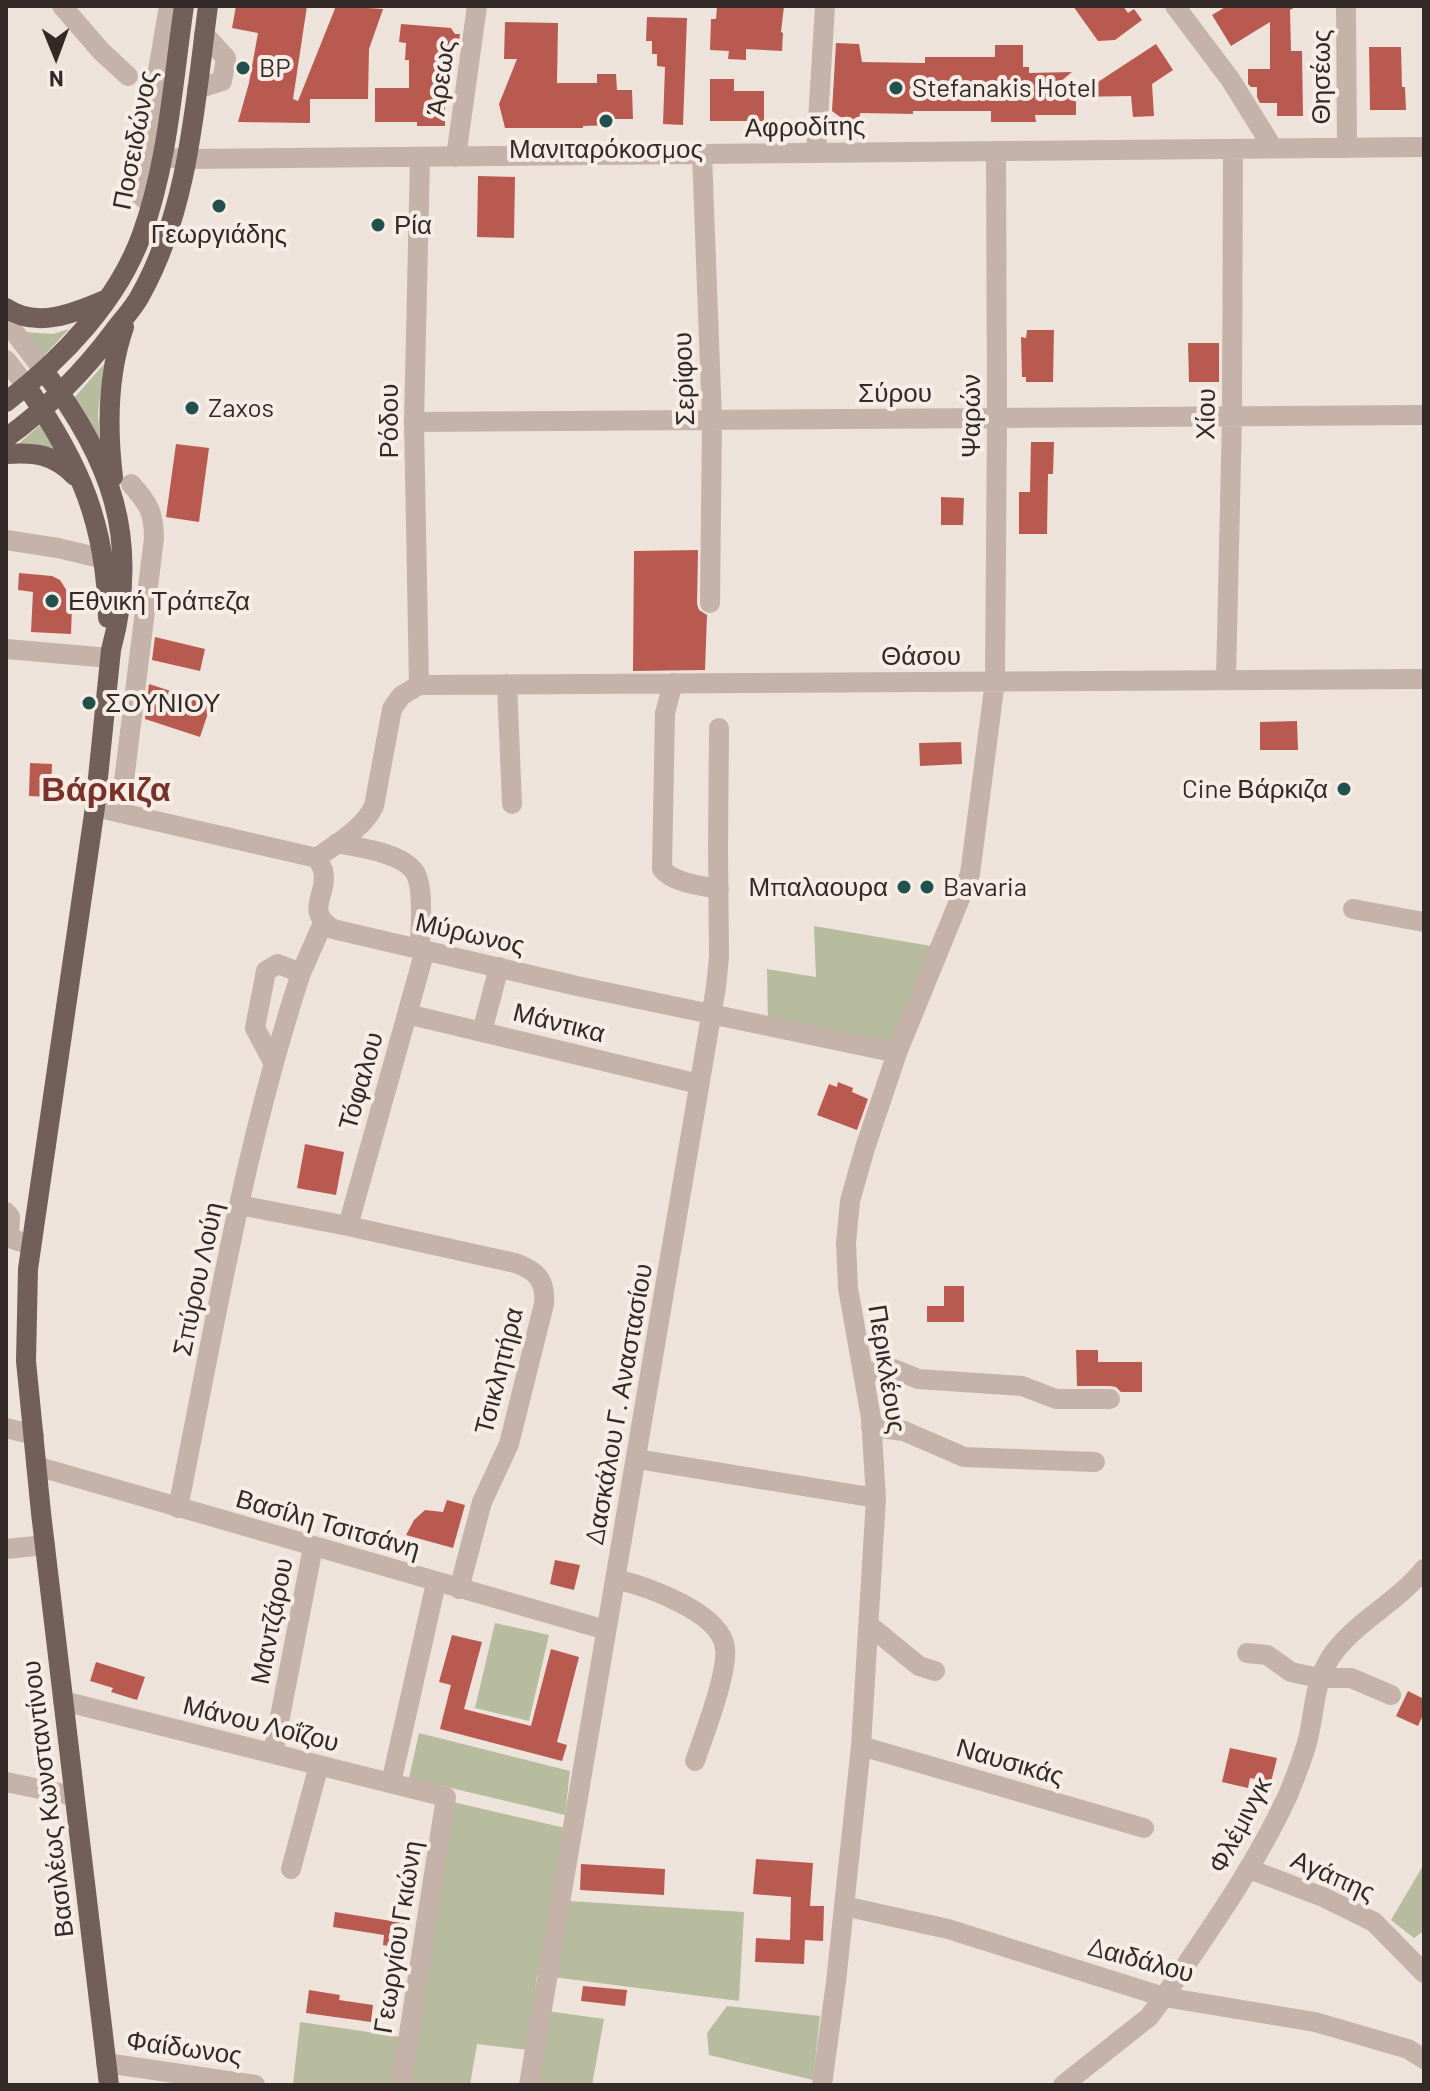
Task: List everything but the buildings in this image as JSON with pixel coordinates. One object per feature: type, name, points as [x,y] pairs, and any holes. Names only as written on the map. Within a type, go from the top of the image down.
[{"type":"main road","name":"Ποσειδώνος","points":[[6,402],[44,371],[82,330],[108,298],[132,257],[151,204],[162,157],[184,6]]},
{"type":"main road","name":"Ποσειδώνος","points":[[6,438],[43,410],[77,378],[139,297],[164,241],[186,159],[208,6]]},
{"type":"main road","points":[[116,505],[109,430],[113,370],[122,335],[139,297]]},
{"type":"main road","points":[[6,308],[27,316],[49,318],[108,298]]},
{"type":"main road","name":"Βασιλέως Κωνσταντίνου","points":[[44,371],[92,445],[116,505],[122,549],[121,593],[111,654],[95,807],[28,1269],[26,1361],[109,2085]]},
{"type":"main road","name":"Βασιλέως Κωνσταντίνου","points":[[27,387],[72,461],[87,493],[104,559],[111,654]]},
{"type":"main road","points":[[6,454],[27,452],[54,458],[72,473],[87,493]]},
{"type":"street","points":[[62,6],[101,51],[128,76]]},
{"type":"street","points":[[151,204],[140,195],[138,188],[169,6]]},
{"type":"street","name":"Άρεως","points":[[456,157],[477,6]]},
{"type":"street","points":[[816,153],[825,6]]},
{"type":"street","points":[[1175,6],[1230,79],[1273,148]]},
{"type":"street","name":"Θησέως","points":[[1346,6],[1347,148]]},
{"type":"street","name":"Αφροδίτης","points":[[162,157],[1424,147]]},
{"type":"street","name":"Χίου","points":[[1226,680],[1232,416],[1233,149]]},
{"type":"street","name":"Ψαρών","points":[[995,681],[996,151]]},
{"type":"street","name":"Σερίφου","points":[[702,154],[712,420],[710,603]]},
{"type":"street","name":"Ρόδου","points":[[419,685],[414,422],[420,157]]},
{"type":"street","points":[[6,321],[44,371]]},
{"type":"street","points":[[6,360],[27,387]]},
{"type":"street","name":"Σύρου","points":[[414,422],[1424,415]]},
{"type":"street","points":[[120,813],[154,538],[154,522],[148,504],[131,484]]},
{"type":"street","points":[[6,540],[104,559]]},
{"type":"street","points":[[6,649],[111,654]]},
{"type":"street","name":"Θάσου","points":[[419,685],[1424,679]]},
{"type":"street","name":"Περικλέους","points":[[822,2085],[861,1746],[876,1498],[871,1427],[848,1288],[846,1243],[850,1201],[897,1053],[970,874],[995,681]]},
{"type":"street","points":[[673,683],[665,713],[662,869],[672,877],[719,889]]},
{"type":"street","points":[[507,684],[512,804]]},
{"type":"street","points":[[317,858],[370,815],[392,709],[401,696],[419,685]]},
{"type":"street","name":"Δασκάλου Γ. Αναστασίου","points":[[529,2085],[637,1459],[719,957],[719,728]]},
{"type":"street","points":[[95,807],[317,858],[323,869],[317,910],[323,923]]},
{"type":"street","name":"Τόφαλου","points":[[337,843],[392,855],[414,871],[420,888],[422,949],[348,1226]]},
{"type":"street","points":[[1353,909],[1424,922]]},
{"type":"street","name":"Μύρωνος","points":[[323,923],[333,929],[577,986],[897,1053]]},
{"type":"street","name":"Σπύρου Λούη","points":[[178,1508],[239,1205],[273,1062],[301,973],[323,923]]},
{"type":"street","points":[[273,1062],[255,1028],[266,971],[278,964],[301,973]]},
{"type":"street","points":[[482,1032],[499,967]]},
{"type":"street","name":"Μάντικα","points":[[407,1014],[699,1084]]},
{"type":"street","name":"Τσικλητήρα","points":[[239,1205],[515,1263],[540,1277],[544,1304],[509,1444],[482,1502],[459,1589]]},
{"type":"street","points":[[6,1212],[10,1217],[9,1238],[31,1245]]},
{"type":"street","points":[[863,1373],[894,1369],[918,1379],[1022,1386],[1056,1399],[1110,1399]]},
{"type":"street","points":[[871,1427],[904,1431],[964,1457],[1095,1462]]},
{"type":"street","points":[[6,1428],[34,1435]]},
{"type":"street","points":[[637,1459],[876,1498]]},
{"type":"street","name":"Βασίλη Τσιτσάνη","points":[[36,1466],[606,1630]]},
{"type":"street","points":[[6,1549],[45,1545]]},
{"type":"street","name":"Μαντζάρου","points":[[273,1753],[313,1547]]},
{"type":"street","name":"Φλέμινγκ","points":[[1063,2085],[1149,2017],[1164,1997],[1249,1869],[1288,1794],[1307,1742],[1319,1678],[1336,1650],[1424,1569]]},
{"type":"street","points":[[615,1579],[665,1594],[697,1611],[723,1637],[726,1656],[716,1699],[695,1761]]},
{"type":"street","points":[[391,1783],[436,1583]]},
{"type":"street","points":[[869,1625],[919,1666],[935,1671]]},
{"type":"street","points":[[1247,1653],[1267,1655],[1291,1672],[1319,1678],[1351,1678],[1391,1695]]},
{"type":"street","name":"Μάνου Λοΐζου","points":[[63,1701],[446,1797]]},
{"type":"street","name":"Ναυσικάς","points":[[861,1746],[1144,1828]]},
{"type":"street","points":[[291,1869],[319,1765]]},
{"type":"street","points":[[6,1782],[74,1796]]},
{"type":"street","name":"Γεωργίου Γκιώνη","points":[[401,2085],[446,1797]]},
{"type":"street","name":"Αγάπης","points":[[1249,1869],[1323,1897],[1374,1922],[1424,1973]]},
{"type":"street","name":"Δαιδάλου","points":[[844,1906],[948,1929],[1164,1997],[1315,2022],[1408,2049],[1424,2059]]},
{"type":"street","name":"Φαίδωνος","points":[[106,2063],[255,2085]]},
{"type":"green space","points":[[69,329],[44,356],[24,332],[53,334]]},
{"type":"green space","points":[[104,364],[98,414],[100,444],[74,398]]},
{"type":"green space","points":[[40,425],[56,451],[17,445]]},
{"type":"green space","points":[[814,926],[931,946],[889,1055],[768,1025],[767,969],[816,977]]},
{"type":"green space","points":[[495,1623],[549,1635],[529,1721],[475,1708]]},
{"type":"green space","points":[[419,1733],[570,1771],[565,1815],[409,1778]]},
{"type":"green space","points":[[453,1802],[565,1828],[553,1900],[744,1912],[739,2001],[537,1975],[533,2009],[604,2019],[592,2085],[539,2085],[544,2052],[477,2044],[470,2085],[293,2085],[300,2022],[416,2039]]},
{"type":"green space","points":[[1424,1864],[1424,1931],[1414,1938],[1391,1920]]},
{"type":"green space","points":[[727,2006],[820,2016],[813,2080],[709,2055],[707,2033]]},
{"type":"place","name":"BP","points":[[243,68]]},
{"type":"place","name":"Stefanakis Hotel","points":[[896,88]]},
{"type":"place","name":"Μανιταρόκοσμος","points":[[606,121]]},
{"type":"place","name":"Γεωργιάδης","points":[[219,206]]},
{"type":"place","name":"Ρία","points":[[378,225]]},
{"type":"place","name":"Zaxos","points":[[192,408]]},
{"type":"place","name":"Εθνική Τράπεζα","points":[[52,601]]},
{"type":"place","name":"ΣΟΥΝΙΟΥ","points":[[89,703]]},
{"type":"place","name":"Cine Βάρκιζα","points":[[1344,789]]},
{"type":"place","name":"Μπαλαουρα","points":[[904,887]]},
{"type":"place","name":"Bavaria","points":[[927,887]]},
{"type":"district","name":"Βάρκιζα","points":[[106,790]]}]
